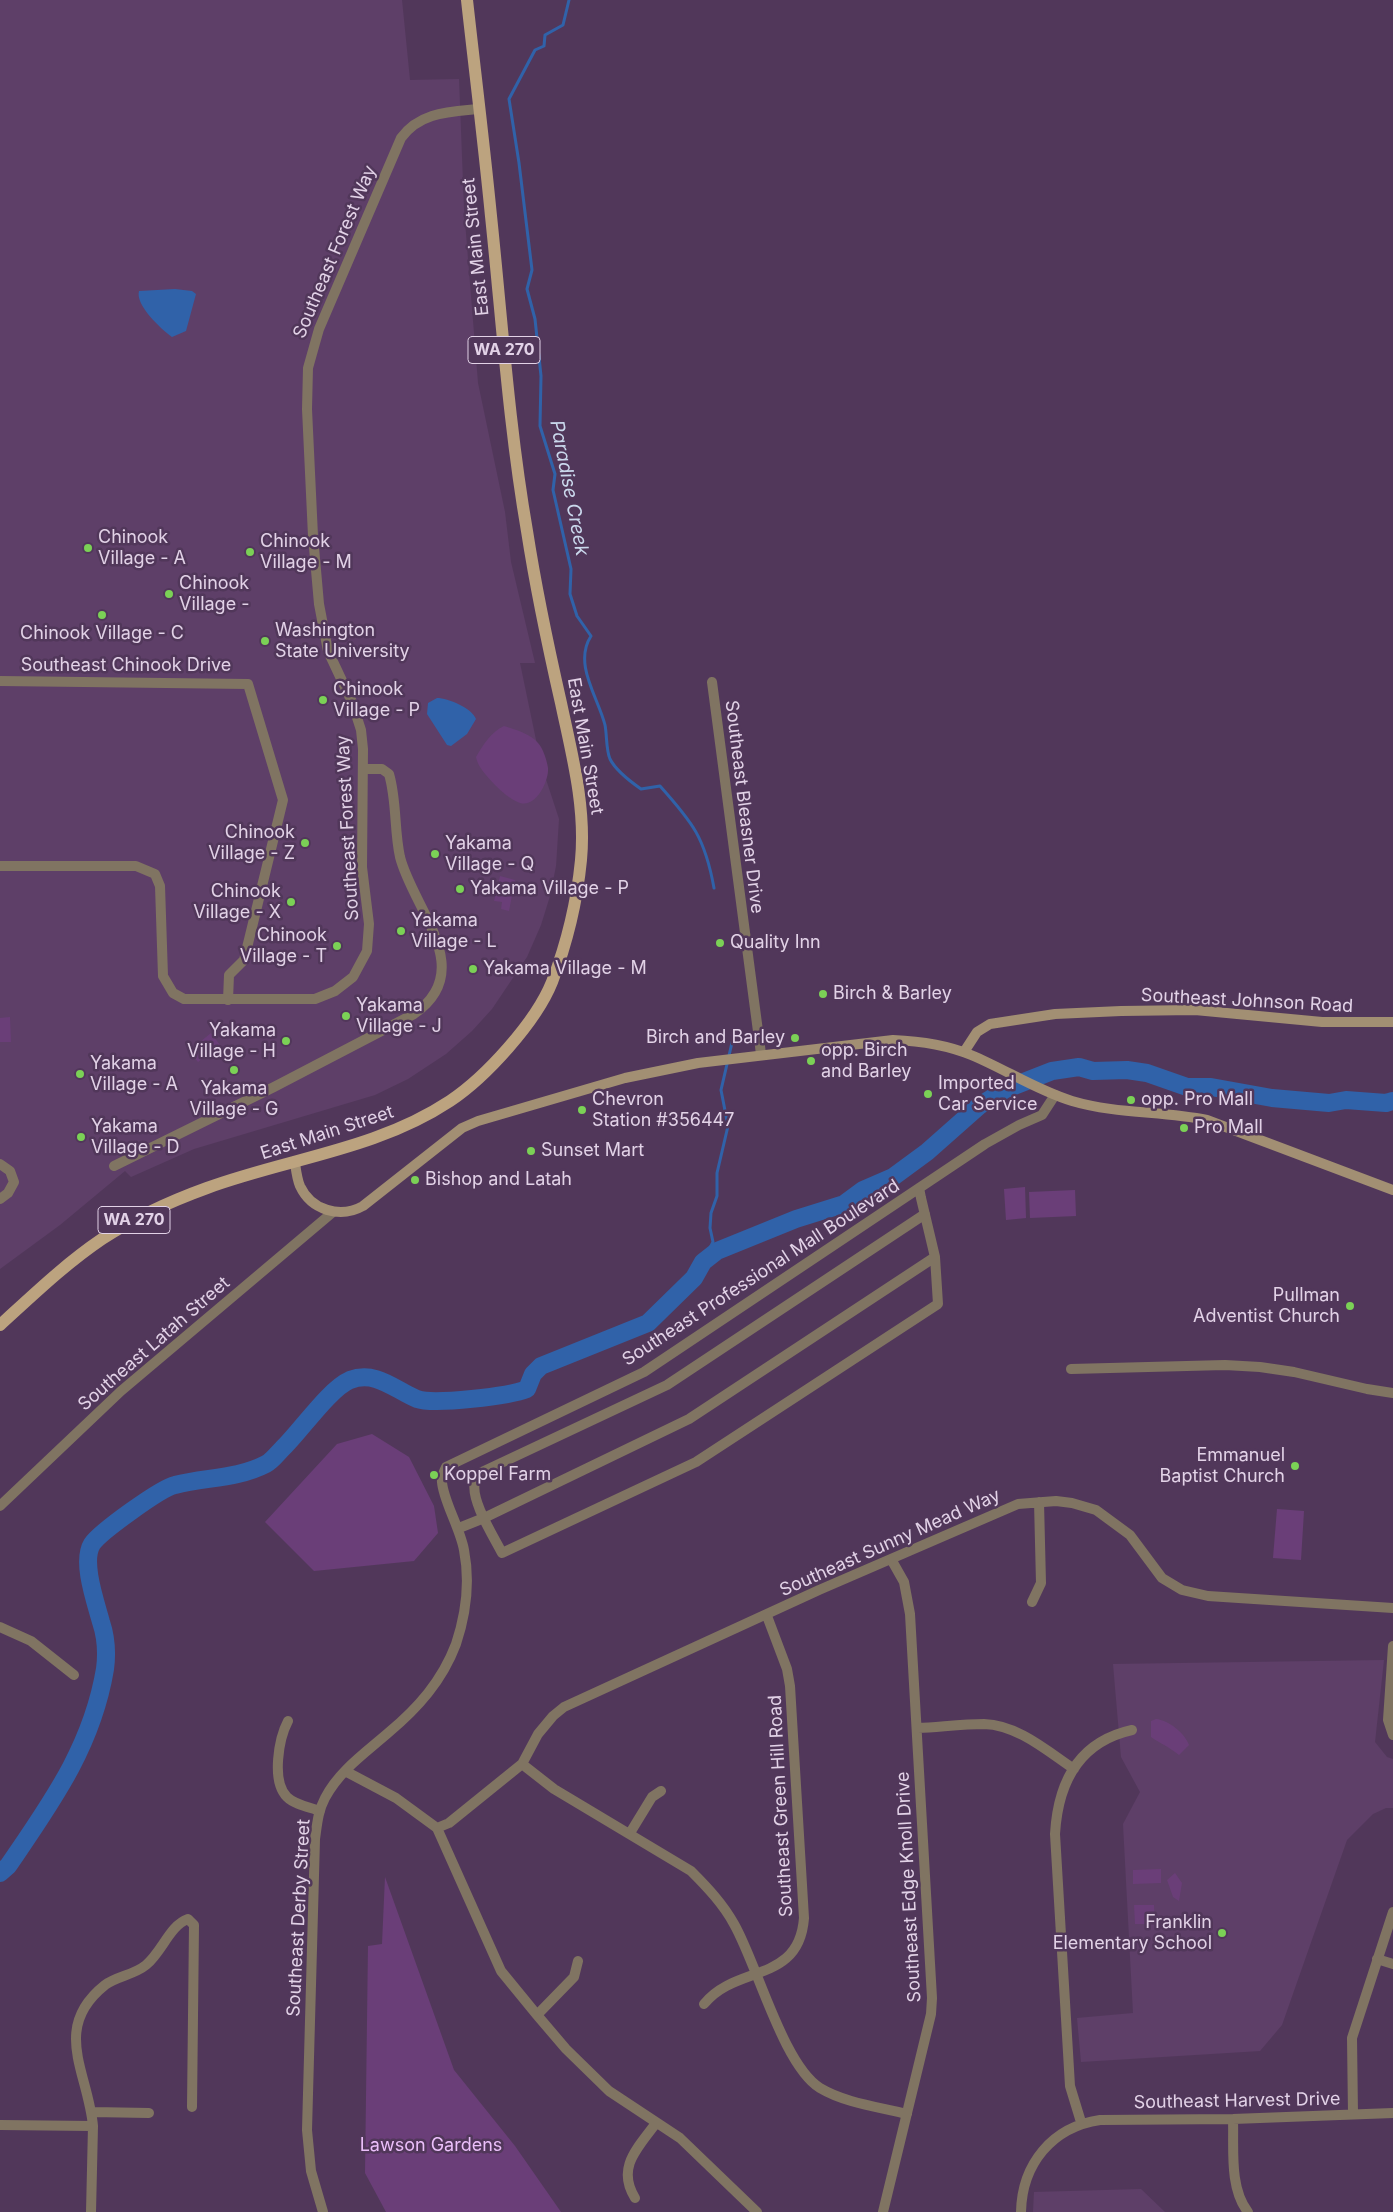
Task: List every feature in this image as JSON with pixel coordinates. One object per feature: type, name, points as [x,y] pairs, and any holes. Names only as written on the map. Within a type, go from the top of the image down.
[{"type":"main road","name":"East Main Street","points":[[0,1325],[63,1268],[103,1239],[144,1215],[209,1188],[358,1145],[407,1126],[453,1099],[496,1062],[524,1027],[551,986],[572,918],[578,888],[582,856],[579,796],[537,592],[520,487],[467,0]]},
{"type":"street","name":"Southeast Forest Way","points":[[0,866],[136,866],[148,869],[155,874],[160,886],[163,976],[168,988],[184,999],[315,999],[328,995],[344,986],[360,966],[367,951],[369,937],[362,867],[363,749],[357,713],[328,651],[319,604],[313,536],[307,409],[310,356],[319,329],[401,138],[412,125],[428,116],[479,109]]},
{"type":"street","name":"Southeast Chinook Drive","points":[[0,681],[248,684],[283,800],[244,960],[229,975],[228,1000]]},
{"type":"street","name":"Southeast Bleasner Drive","points":[[712,682],[761,1054]]},
{"type":"street","points":[[114,1166],[283,1083],[414,1014],[428,1004],[439,986],[442,964],[438,941],[400,858],[389,774],[382,769],[363,769]]},
{"type":"street","name":"Southeast Johnson Road","points":[[964,1052],[977,1032],[990,1024],[1055,1014],[1195,1010],[1322,1022],[1393,1022]]},
{"type":"street","points":[[295,1163],[300,1185],[308,1197],[318,1206],[333,1212],[346,1213],[363,1206],[456,1132],[478,1122],[625,1078],[743,1056],[893,1040],[925,1043],[964,1052],[1050,1093],[1112,1111],[1177,1115],[1207,1120],[1393,1190]]},
{"type":"street","name":"Southeast Professional Mall Boulevard","points":[[459,1528],[442,1482],[446,1467],[644,1372],[984,1144],[1042,1115],[1050,1093]]},
{"type":"street","points":[[0,1164],[10,1171],[14,1182],[8,1192],[0,1199]]},
{"type":"street","points":[[919,1188],[935,1257],[938,1304],[696,1462],[502,1553],[484,1518],[475,1493],[475,1481],[482,1472],[667,1385],[925,1214]]},
{"type":"street","name":"Southeast Latah Street","points":[[0,1506],[121,1391],[333,1212]]},
{"type":"street","points":[[459,1528],[484,1518],[689,1419],[935,1257]]},
{"type":"street","points":[[1071,1369],[1260,1367],[1294,1372],[1393,1393]]},
{"type":"street","points":[[1032,1602],[1041,1583],[1039,1502]]},
{"type":"street","name":"Southeast Sunny Mead Way","points":[[437,1828],[449,1823],[522,1764],[538,1734],[553,1716],[564,1707],[891,1559],[1018,1504],[1039,1502],[1072,1503],[1096,1510],[1130,1535],[1162,1578],[1182,1590],[1208,1596],[1393,1608]]},
{"type":"street","name":"Southeast Derby Street","points":[[323,2212],[311,2171],[308,2130],[315,1839],[320,1810],[325,1797],[358,1757],[413,1712],[431,1692],[449,1660],[460,1627],[466,1595],[465,1551],[459,1528]]},
{"type":"street","name":"Southeast Edge Knoll Drive","points":[[883,2212],[931,2014],[932,1998],[918,1728],[908,1596],[891,1559]]},
{"type":"street","name":"Southeast Green Hill Road","points":[[704,2004],[712,1993],[778,1965],[796,1950],[803,1935],[804,1918],[790,1686],[787,1669],[767,1616]]},
{"type":"street","points":[[0,1627],[31,1641],[74,1674]]},
{"type":"street","points":[[1393,1646],[1388,1720],[1393,1735]]},
{"type":"street","points":[[288,1721],[281,1734],[278,1777],[281,1788],[287,1797],[296,1803],[320,1810]]},
{"type":"street","points":[[918,1728],[986,1724],[1009,1729],[1032,1740],[1074,1769]]},
{"type":"street","points":[[1021,2212],[1023,2187],[1036,2159],[1053,2141],[1081,2122],[1070,2086],[1055,1834],[1056,1810],[1063,1788],[1074,1769],[1100,1741],[1112,1734],[1132,1730]]},
{"type":"street","points":[[522,1764],[554,1789],[691,1871],[707,1886],[723,1905],[735,1926],[790,2051],[803,2071],[818,2087],[835,2096],[908,2114]]},
{"type":"street","points":[[345,1771],[396,1798],[437,1828],[501,1971],[537,2015],[589,2073],[609,2090],[680,2138],[757,2212]]},
{"type":"street","points":[[630,1833],[652,1797],[661,1791]]},
{"type":"street","points":[[1353,2114],[1352,2038],[1393,1912]]},
{"type":"street","points":[[91,2212],[93,2126],[92,2112],[76,2056],[75,2037],[78,2020],[85,2004],[108,1983],[143,1967],[155,1957],[180,1921],[188,1919],[194,1925],[192,2107]]},
{"type":"street","points":[[1377,1959],[1393,1964]]},
{"type":"street","points":[[537,2015],[574,1977],[578,1961]]},
{"type":"street","points":[[92,2112],[149,2113]]},
{"type":"street","name":"Southeast Harvest Drive","points":[[1081,2122],[1393,2113]]},
{"type":"street","points":[[1233,2119],[1236,2182],[1238,2194],[1248,2212]]},
{"type":"street","points":[[635,2198],[626,2180],[627,2169],[630,2160],[656,2123]]},
{"type":"street","points":[[0,2124],[93,2126]]},
{"type":"shaded area","name":"Washington State University","points":[[0,0],[402,0],[410,80],[459,79],[464,209],[478,383],[505,512],[511,562],[535,663],[520,663],[541,764],[559,819],[556,866],[550,896],[541,925],[527,957],[492,1009],[472,1031],[446,1054],[408,1079],[375,1095],[194,1149],[131,1177],[125,1171],[60,1225],[0,1269]]},
{"type":"shaded area","name":"Franklin Elementary School","points":[[1384,1660],[1375,1742],[1387,1757],[1393,1759],[1393,1808],[1386,1808],[1373,1814],[1347,1840],[1282,2025],[1260,2051],[1081,2062],[1077,2018],[1133,2013],[1123,1824],[1140,1792],[1121,1757],[1113,1664]]},
{"type":"shaded area","points":[[1141,2189],[1165,2212],[1033,2212],[1034,2192]]},
{"type":"green space","points":[[504,726],[522,732],[535,740],[542,748],[547,762],[548,773],[544,786],[536,798],[526,803],[517,802],[503,793],[486,775],[477,761],[476,757],[488,739]]},
{"type":"green space","points":[[500,876],[515,880],[509,911],[501,909],[502,902],[494,901]]},
{"type":"green space","points":[[10,1017],[11,1042],[0,1042],[0,1018]]},
{"type":"green space","points":[[211,1033],[220,1045],[198,1062],[189,1051]]},
{"type":"green space","points":[[1025,1187],[1026,1218],[1006,1220],[1004,1189]]},
{"type":"green space","points":[[1075,1190],[1076,1216],[1030,1218],[1029,1192]]},
{"type":"green space","points":[[372,1434],[409,1457],[434,1506],[438,1533],[414,1561],[314,1571],[265,1522],[337,1444]]},
{"type":"green space","points":[[1277,1509],[1304,1511],[1301,1560],[1273,1558]]},
{"type":"green space","points":[[1156,1719],[1171,1725],[1187,1740],[1189,1745],[1179,1755],[1151,1737],[1151,1721]]},
{"type":"green space","points":[[1161,1869],[1161,1883],[1133,1884],[1133,1870]]},
{"type":"green space","points":[[1175,1873],[1182,1883],[1179,1901],[1173,1897],[1167,1880]]},
{"type":"green space","name":"Lawson Gardens","points":[[385,1877],[454,2070],[515,2146],[561,2212],[386,2212],[365,2173],[368,1946],[382,1944]]},
{"type":"green space","points":[[1134,1905],[1154,1905],[1155,1924],[1135,1924]]},
{"type":"water","points":[[175,289],[192,291],[196,294],[186,331],[172,337],[145,310],[139,297],[139,291]]},
{"type":"water","points":[[437,698],[459,704],[470,711],[476,719],[467,734],[451,746],[447,745],[427,714],[428,703]]},
{"type":"waterway","name":"Paradise Creek","points":[[569,0],[563,25],[545,35],[544,46],[535,50],[509,99],[532,270],[527,289],[535,319],[541,376],[540,426],[555,474],[553,490],[571,569],[570,594],[577,616],[591,636],[586,647],[586,669],[605,725],[610,759],[628,780],[641,789],[660,786],[681,811],[702,844],[714,888]]},
{"type":"waterway","name":"Paradise Creek","points":[[703,1262],[713,1242],[710,1228],[711,1213],[717,1196],[717,1173],[728,1126],[721,1090],[734,1034]]},
{"type":"waterway","points":[[0,1873],[8,1866],[24,1843],[68,1773],[80,1749],[99,1697],[105,1669],[106,1651],[104,1634],[89,1572],[88,1561],[92,1544],[118,1521],[168,1488],[187,1482],[244,1472],[268,1463],[289,1442],[324,1401],[350,1380],[368,1377],[377,1379],[417,1399],[426,1401],[472,1399],[527,1389],[533,1374],[541,1366],[648,1323],[694,1278],[703,1262],[717,1251],[796,1219],[844,1204],[863,1190],[893,1177],[927,1152],[979,1106],[1006,1089],[1052,1071],[1079,1067],[1093,1071],[1127,1070],[1147,1073],[1187,1087],[1211,1087],[1272,1098],[1329,1103],[1346,1100],[1386,1103],[1393,1101]]},
{"type":"place","name":"Chinook Village - A","points":[[88,548]]},
{"type":"place","name":"Chinook Village - M","points":[[250,552]]},
{"type":"place","name":"Chinook Village -","points":[[169,594]]},
{"type":"place","name":"Chinook Village - C","points":[[102,615]]},
{"type":"place","name":"Washington State University","points":[[265,641]]},
{"type":"place","name":"Chinook Village - P","points":[[323,700]]},
{"type":"place","name":"Chinook Village - Z","points":[[305,843]]},
{"type":"place","name":"Yakama Village - Q","points":[[435,854]]},
{"type":"place","name":"Yakama Village - P","points":[[460,889]]},
{"type":"place","name":"Chinook Village - X","points":[[291,902]]},
{"type":"place","name":"Yakama Village - L","points":[[401,931]]},
{"type":"place","name":"Quality Inn","points":[[720,943]]},
{"type":"place","name":"Chinook Village - T","points":[[337,946]]},
{"type":"place","name":"Yakama Village - M","points":[[473,969]]},
{"type":"place","name":"Birch & Barley","points":[[823,994]]},
{"type":"place","name":"Yakama Village - J","points":[[346,1016]]},
{"type":"place","name":"Birch and Barley","points":[[795,1038]]},
{"type":"place","name":"Yakama Village - H","points":[[286,1041]]},
{"type":"place","name":"opp. Birch and Barley","points":[[811,1061]]},
{"type":"place","name":"Yakama Village - G","points":[[234,1070]]},
{"type":"place","name":"Yakama Village - A","points":[[80,1074]]},
{"type":"place","name":"Imported Car Service","points":[[928,1094]]},
{"type":"place","name":"opp. Pro Mall","points":[[1131,1100]]},
{"type":"place","name":"Chevron Station #356447","points":[[582,1110]]},
{"type":"place","name":"Pro Mall","points":[[1184,1128]]},
{"type":"place","name":"Yakama Village - D","points":[[81,1137]]},
{"type":"place","name":"Sunset Mart","points":[[531,1151]]},
{"type":"place","name":"Bishop and Latah","points":[[415,1180]]},
{"type":"place","name":"Pullman Adventist Church","points":[[1350,1306]]},
{"type":"place","name":"Emmanuel Baptist Church","points":[[1295,1466]]},
{"type":"place","name":"Koppel Farm","points":[[434,1475]]},
{"type":"place","name":"Franklin Elementary School","points":[[1222,1933]]}]
